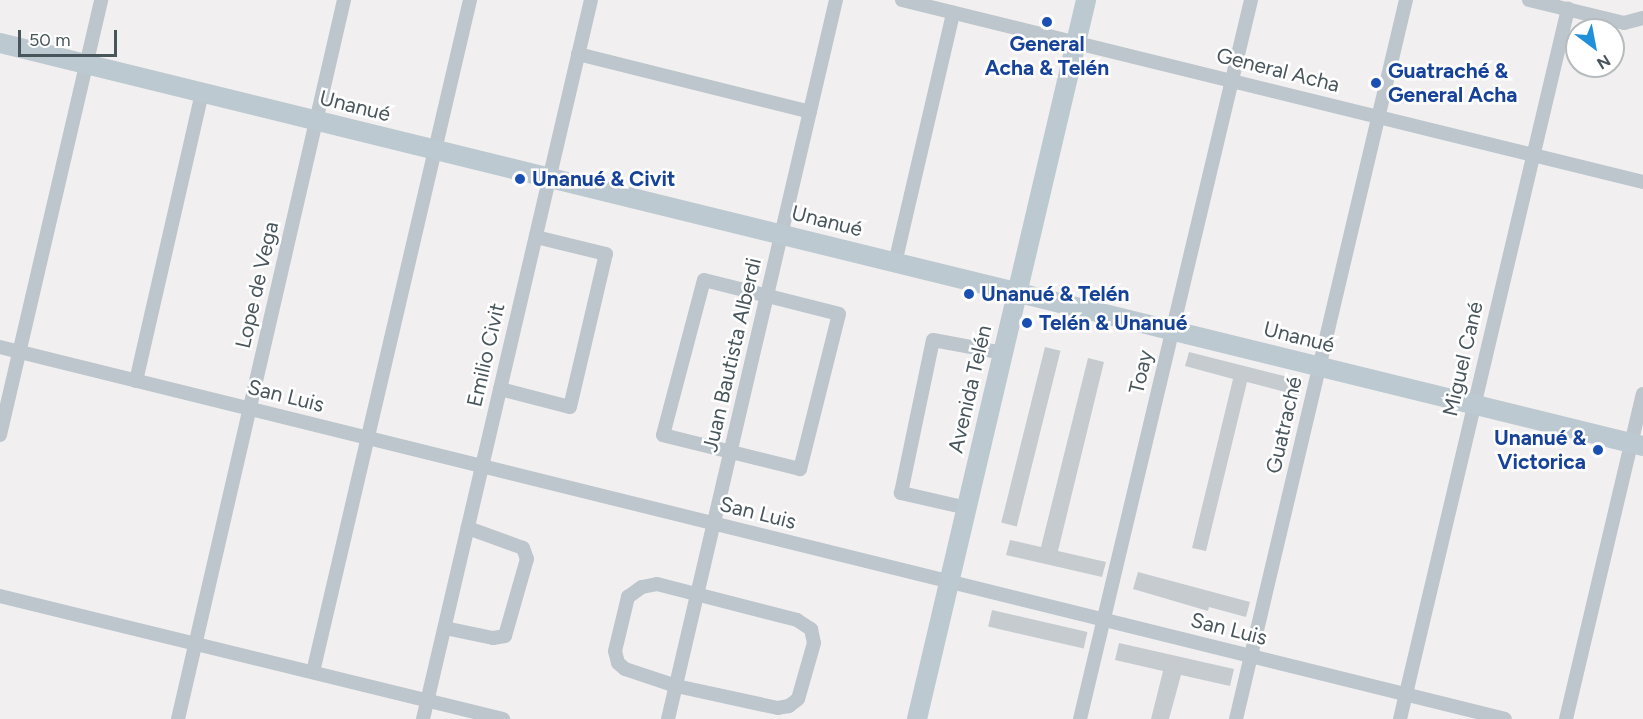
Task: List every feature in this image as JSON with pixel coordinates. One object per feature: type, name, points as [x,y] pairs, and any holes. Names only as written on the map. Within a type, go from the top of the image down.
[{"type":"street","points":[[0,435],[101,0]]},
{"type":"street","name":"Lope de Vega","points":[[178,719],[344,0]]},
{"type":"street","points":[[313,672],[470,0]]},
{"type":"street","name":"Emilio Civit","points":[[423,719],[591,0]]},
{"type":"street","name":"Juan Bautista Alberdi","points":[[668,719],[836,0]]},
{"type":"street","name":"General Acha","points":[[902,0],[1643,182]]},
{"type":"street","name":"Avenida Telén","points":[[917,719],[1086,0]]},
{"type":"street","name":"Toay","points":[[1080,719],[1251,0]]},
{"type":"street","name":"Guatraché","points":[[1236,719],[1406,0]]},
{"type":"street","points":[[1529,0],[1624,23],[1641,19]]},
{"type":"street","name":"Miguel Cané","points":[[1400,719],[1568,9]]},
{"type":"street","points":[[895,263],[953,12]]},
{"type":"street","name":"Unanué","points":[[0,43],[1637,444]]},
{"type":"street","points":[[578,54],[810,112]]},
{"type":"street","points":[[136,381],[202,93]]},
{"type":"street","points":[[500,389],[570,407],[606,254],[536,237]]},
{"type":"street","points":[[704,280],[840,314],[800,468],[730,452],[663,435],[704,280]]},
{"type":"street","points":[[967,508],[901,494],[933,339],[1003,353]]},
{"type":"street","name":"San Luis","points":[[0,347],[1505,719]]},
{"type":"street","points":[[1566,719],[1637,444],[1643,394]]},
{"type":"street","points":[[445,628],[493,638],[505,636],[527,559],[523,548],[468,528]]},
{"type":"street","points":[[657,584],[797,620],[811,629],[814,643],[798,699],[789,706],[778,708],[676,686],[625,669],[618,663],[615,651],[628,597],[642,587],[657,584]]},
{"type":"street","points":[[0,596],[503,719]]},
{"type":"building","points":[[1045,347],[1061,351],[1017,526],[1001,523]]},
{"type":"building","points":[[1189,352],[1304,381],[1300,396],[1247,382],[1206,551],[1192,548],[1233,379],[1185,366]]},
{"type":"building","points":[[1088,358],[1104,362],[1058,551],[1106,562],[1102,577],[1006,555],[1010,540],[1041,547]]},
{"type":"building","points":[[1138,572],[1250,602],[1246,617],[1209,607],[1208,611],[1133,589]]},
{"type":"building","points":[[992,610],[1087,632],[1084,649],[988,627]]},
{"type":"building","points":[[1119,643],[1234,669],[1230,686],[1181,675],[1169,719],[1151,719],[1163,671],[1115,660]]},
{"type":"place","name":"General Acha & Telén","points":[[1047,22]]},
{"type":"place","name":"Guatraché & General Acha","points":[[1376,83]]},
{"type":"place","name":"Unanué & Civit","points":[[520,179]]},
{"type":"place","name":"Unanué & Telén","points":[[969,294]]},
{"type":"place","name":"Telén & Unanué","points":[[1027,323]]},
{"type":"place","name":"Unanué & Victorica","points":[[1598,450]]}]
